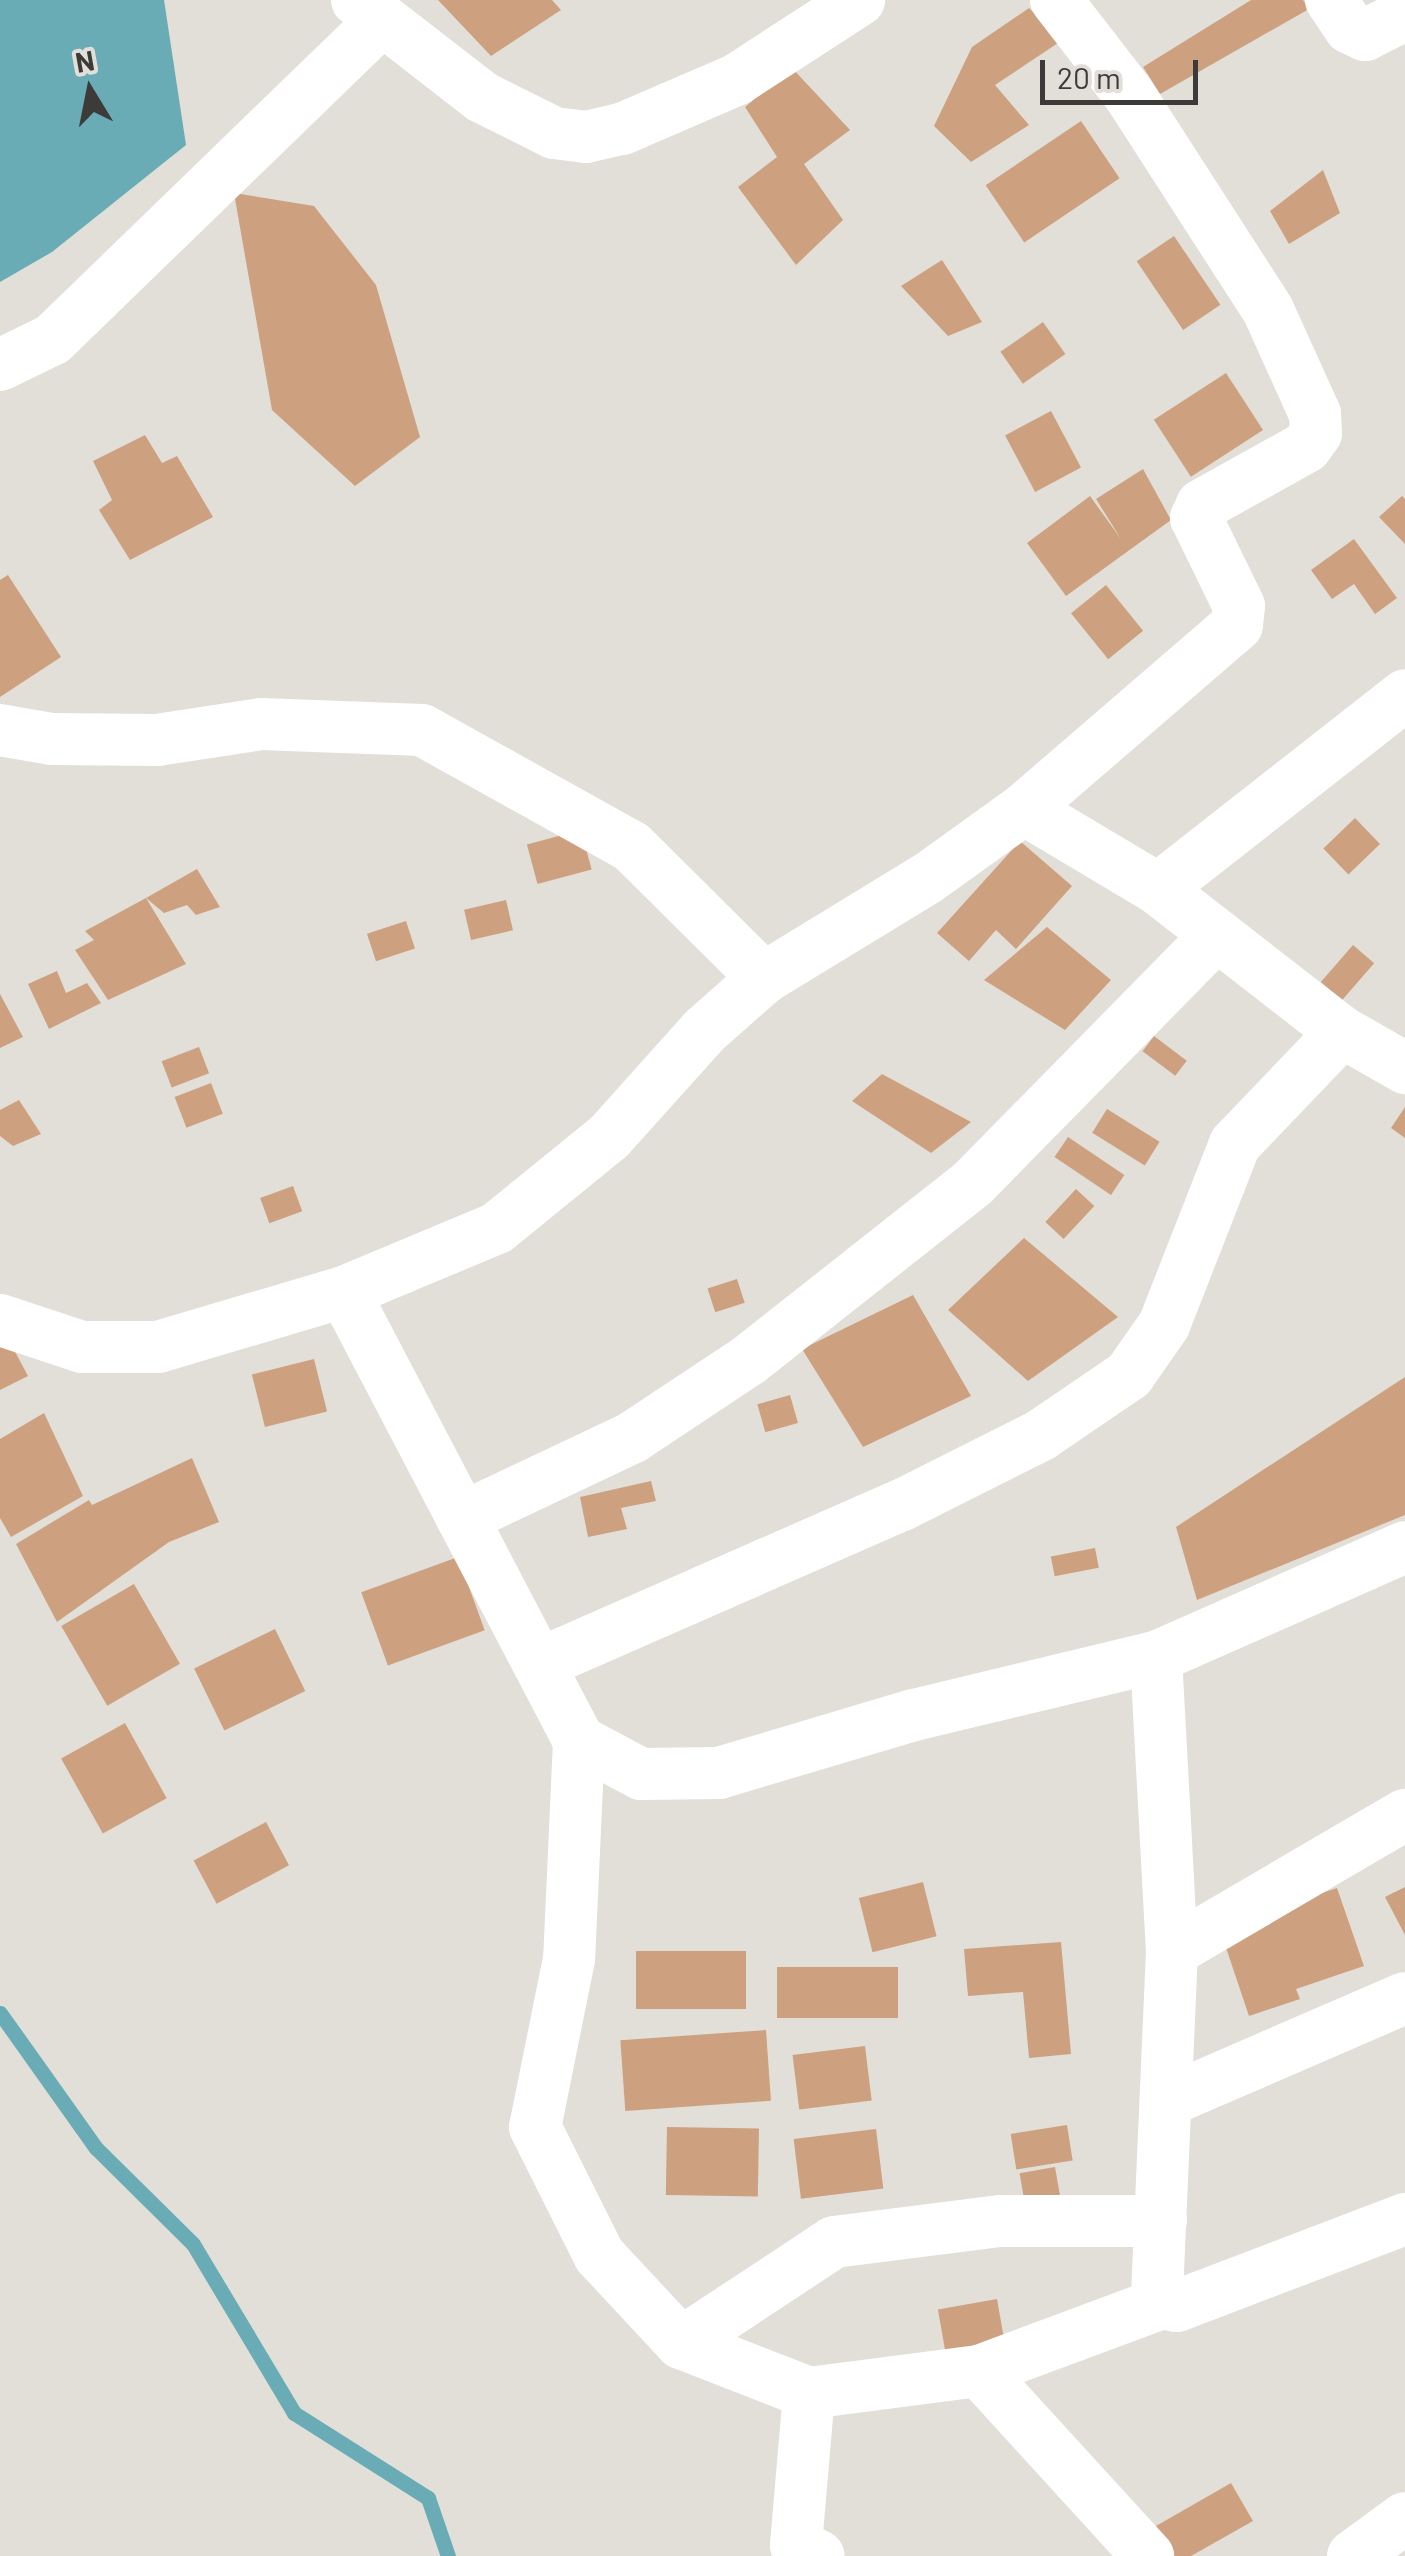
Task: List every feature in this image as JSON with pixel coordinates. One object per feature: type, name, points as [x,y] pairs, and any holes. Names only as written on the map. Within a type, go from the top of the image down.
[{"type":"street","points":[[0,365],[53,339],[368,11],[482,97],[554,132],[586,137],[736,80],[859,0]]},
{"type":"street","points":[[0,1320],[82,1348],[158,1347],[344,1292],[497,1228],[609,1137],[704,1031],[764,978],[928,878],[1024,809],[1237,625],[1238,606],[1199,534],[1202,505],[1306,447],[1316,434],[1315,414],[1268,310],[1128,93],[1056,0]]},
{"type":"street","points":[[1331,0],[1350,28],[1365,35],[1405,15]]},
{"type":"street","points":[[1158,888],[1405,695]]},
{"type":"street","points":[[0,730],[52,739],[158,740],[262,724],[422,730],[632,847],[764,978]]},
{"type":"street","points":[[1024,809],[1158,888],[1342,1032],[1405,1068]]},
{"type":"street","points":[[462,1518],[633,1438],[749,1360],[972,1182],[1216,935]]},
{"type":"street","points":[[540,1664],[902,1505],[1040,1435],[1129,1375],[1164,1325],[1235,1144],[1342,1032]]},
{"type":"street","points":[[344,1292],[579,1741],[569,1959],[535,2127],[599,2255],[681,2343],[809,2393],[979,2371],[1162,2303],[1177,2306],[1405,2219]]},
{"type":"street","points":[[579,1741],[642,1774],[719,1773],[914,1715],[1156,1657],[1405,1547]]},
{"type":"street","points":[[1156,1657],[1172,1950],[1157,2293],[1162,2303]]},
{"type":"street","points":[[1172,1950],[1405,1814]]},
{"type":"street","points":[[1166,2101],[1405,1998]]},
{"type":"street","points":[[681,2343],[834,2242],[1000,2221],[1161,2221]]},
{"type":"street","points":[[979,2371],[1148,2556]]},
{"type":"street","points":[[802,2552],[809,2393]]},
{"type":"street","points":[[1353,2556],[1405,2518]]},
{"type":"water","points":[[0,0],[164,0],[186,145],[52,252],[0,282]]},
{"type":"building","points":[[438,0],[552,0],[561,10],[491,56]]},
{"type":"building","points":[[1251,0],[1303,0],[1309,9],[1160,94],[1143,67]]},
{"type":"building","points":[[1029,8],[1061,41],[995,85],[1029,125],[971,162],[934,126],[972,47]]},
{"type":"building","points":[[792,68],[850,130],[804,164],[843,220],[796,265],[738,187],[777,157],[745,107]]},
{"type":"building","points":[[1081,121],[1120,178],[1024,243],[986,185]]},
{"type":"building","points":[[1323,170],[1340,213],[1289,244],[1270,211]]},
{"type":"building","points":[[234,193],[314,206],[376,285],[420,437],[355,486],[272,410]]},
{"type":"building","points":[[1174,236],[1220,305],[1183,330],[1137,261]]},
{"type":"building","points":[[942,260],[982,322],[948,336],[901,286]]},
{"type":"building","points":[[1043,322],[1065,354],[1023,384],[1000,352]]},
{"type":"building","points":[[1226,373],[1263,430],[1191,477],[1154,420]]},
{"type":"building","points":[[1051,411],[1081,468],[1035,492],[1005,435]]},
{"type":"building","points":[[145,435],[162,463],[177,456],[213,517],[130,560],[99,510],[112,500],[93,461]]},
{"type":"building","points":[[1143,469],[1171,520],[1066,596],[1027,543],[1090,496],[1121,539],[1096,499]]},
{"type":"building","points":[[1402,496],[1405,499],[1405,544],[1379,517]]},
{"type":"building","points":[[1354,539],[1397,598],[1375,614],[1354,584],[1332,599],[1311,570]]},
{"type":"building","points":[[8,575],[61,657],[0,697],[0,580]]},
{"type":"building","points":[[1106,585],[1143,631],[1108,659],[1071,613]]},
{"type":"building","points":[[1355,818],[1380,844],[1348,874],[1323,849]]},
{"type":"building","points":[[581,830],[592,870],[538,884],[527,844]]},
{"type":"building","points":[[1020,841],[1072,886],[1016,949],[996,930],[969,961],[937,933]]},
{"type":"building","points":[[197,869],[220,907],[196,915],[187,905],[164,913],[146,898]]},
{"type":"building","points":[[146,898],[186,964],[108,1000],[75,950],[94,940],[85,931]]},
{"type":"building","points":[[506,900],[513,930],[471,940],[464,910]]},
{"type":"building","points":[[406,921],[415,949],[376,961],[367,934]]},
{"type":"building","points":[[1047,927],[1111,980],[1065,1030],[984,980]]},
{"type":"building","points":[[1353,945],[1374,963],[1342,1000],[1321,982]]},
{"type":"building","points":[[57,971],[66,993],[87,983],[101,1003],[49,1029],[28,984]]},
{"type":"building","points":[[0,994],[23,1037],[0,1048]]},
{"type":"building","points":[[1154,1036],[1187,1061],[1175,1076],[1143,1051]]},
{"type":"building","points":[[199,1047],[209,1073],[172,1087],[162,1061]]},
{"type":"building","points":[[882,1074],[971,1122],[931,1153],[852,1101]]},
{"type":"building","points":[[211,1083],[223,1114],[186,1128],[175,1097]]},
{"type":"building","points":[[19,1100],[41,1134],[13,1146],[0,1136],[0,1110]]},
{"type":"building","points":[[1405,1107],[1405,1138],[1391,1128]]},
{"type":"building","points":[[1107,1109],[1160,1142],[1145,1166],[1092,1133]]},
{"type":"building","points":[[1068,1137],[1124,1175],[1111,1195],[1055,1157]]},
{"type":"building","points":[[293,1186],[302,1211],[269,1223],[260,1198]]},
{"type":"building","points":[[1076,1189],[1094,1206],[1064,1239],[1045,1222]]},
{"type":"building","points":[[1024,1238],[1118,1317],[1028,1381],[948,1310]]},
{"type":"building","points":[[737,1279],[745,1303],[715,1312],[708,1289]]},
{"type":"building","points":[[913,1295],[971,1396],[863,1447],[802,1349]]},
{"type":"building","points":[[5,1333],[28,1376],[0,1390],[0,1335]]},
{"type":"building","points":[[314,1359],[327,1411],[265,1427],[252,1374]]},
{"type":"building","points":[[1405,1377],[1405,1515],[1197,1600],[1176,1527]]},
{"type":"building","points":[[790,1395],[798,1423],[765,1432],[757,1404]]},
{"type":"building","points":[[44,1413],[83,1496],[11,1537],[0,1518],[0,1439]]},
{"type":"building","points":[[192,1458],[219,1522],[169,1542],[57,1622],[16,1544],[89,1500],[92,1505]]},
{"type":"building","points":[[651,1481],[656,1501],[621,1508],[627,1529],[588,1537],[580,1497]]},
{"type":"building","points":[[1095,1548],[1099,1568],[1055,1576],[1051,1557]]},
{"type":"building","points":[[458,1557],[485,1630],[388,1666],[361,1592]]},
{"type":"building","points":[[134,1584],[180,1664],[107,1706],[61,1626]]},
{"type":"building","points":[[275,1629],[305,1691],[224,1730],[194,1668]]},
{"type":"building","points":[[125,1723],[167,1798],[103,1834],[61,1758]]},
{"type":"building","points":[[266,1822],[289,1865],[217,1904],[194,1860]]},
{"type":"building","points":[[923,1882],[937,1936],[873,1952],[859,1898]]},
{"type":"building","points":[[1405,1887],[1405,1935],[1385,1897]]},
{"type":"building","points":[[1337,1888],[1364,1966],[1296,1989],[1300,1999],[1249,2016],[1219,1927]]},
{"type":"building","points":[[1061,1942],[1071,2054],[1029,2058],[1023,1992],[968,1996],[964,1949]]},
{"type":"building","points":[[636,1951],[746,1951],[746,2009],[636,2009]]},
{"type":"building","points":[[777,1967],[898,1967],[898,2018],[777,2018]]},
{"type":"building","points":[[766,2030],[771,2101],[625,2111],[620,2040]]},
{"type":"building","points":[[865,2046],[872,2101],[799,2109],[793,2055]]},
{"type":"building","points":[[1067,2125],[1073,2161],[1016,2169],[1011,2134]]},
{"type":"building","points":[[667,2127],[759,2129],[758,2197],[666,2195]]},
{"type":"building","points":[[876,2129],[883,2189],[801,2199],[794,2139]]},
{"type":"building","points":[[1055,2167],[1061,2201],[1026,2208],[1020,2173]]},
{"type":"building","points":[[997,2299],[1005,2343],[946,2354],[938,2309]]},
{"type":"building","points":[[1231,2483],[1253,2521],[1191,2556],[1172,2556],[1156,2526]]},
{"type":"waterway","points":[[0,2013],[96,2148],[193,2244],[294,2413],[428,2498],[448,2556]]}]
